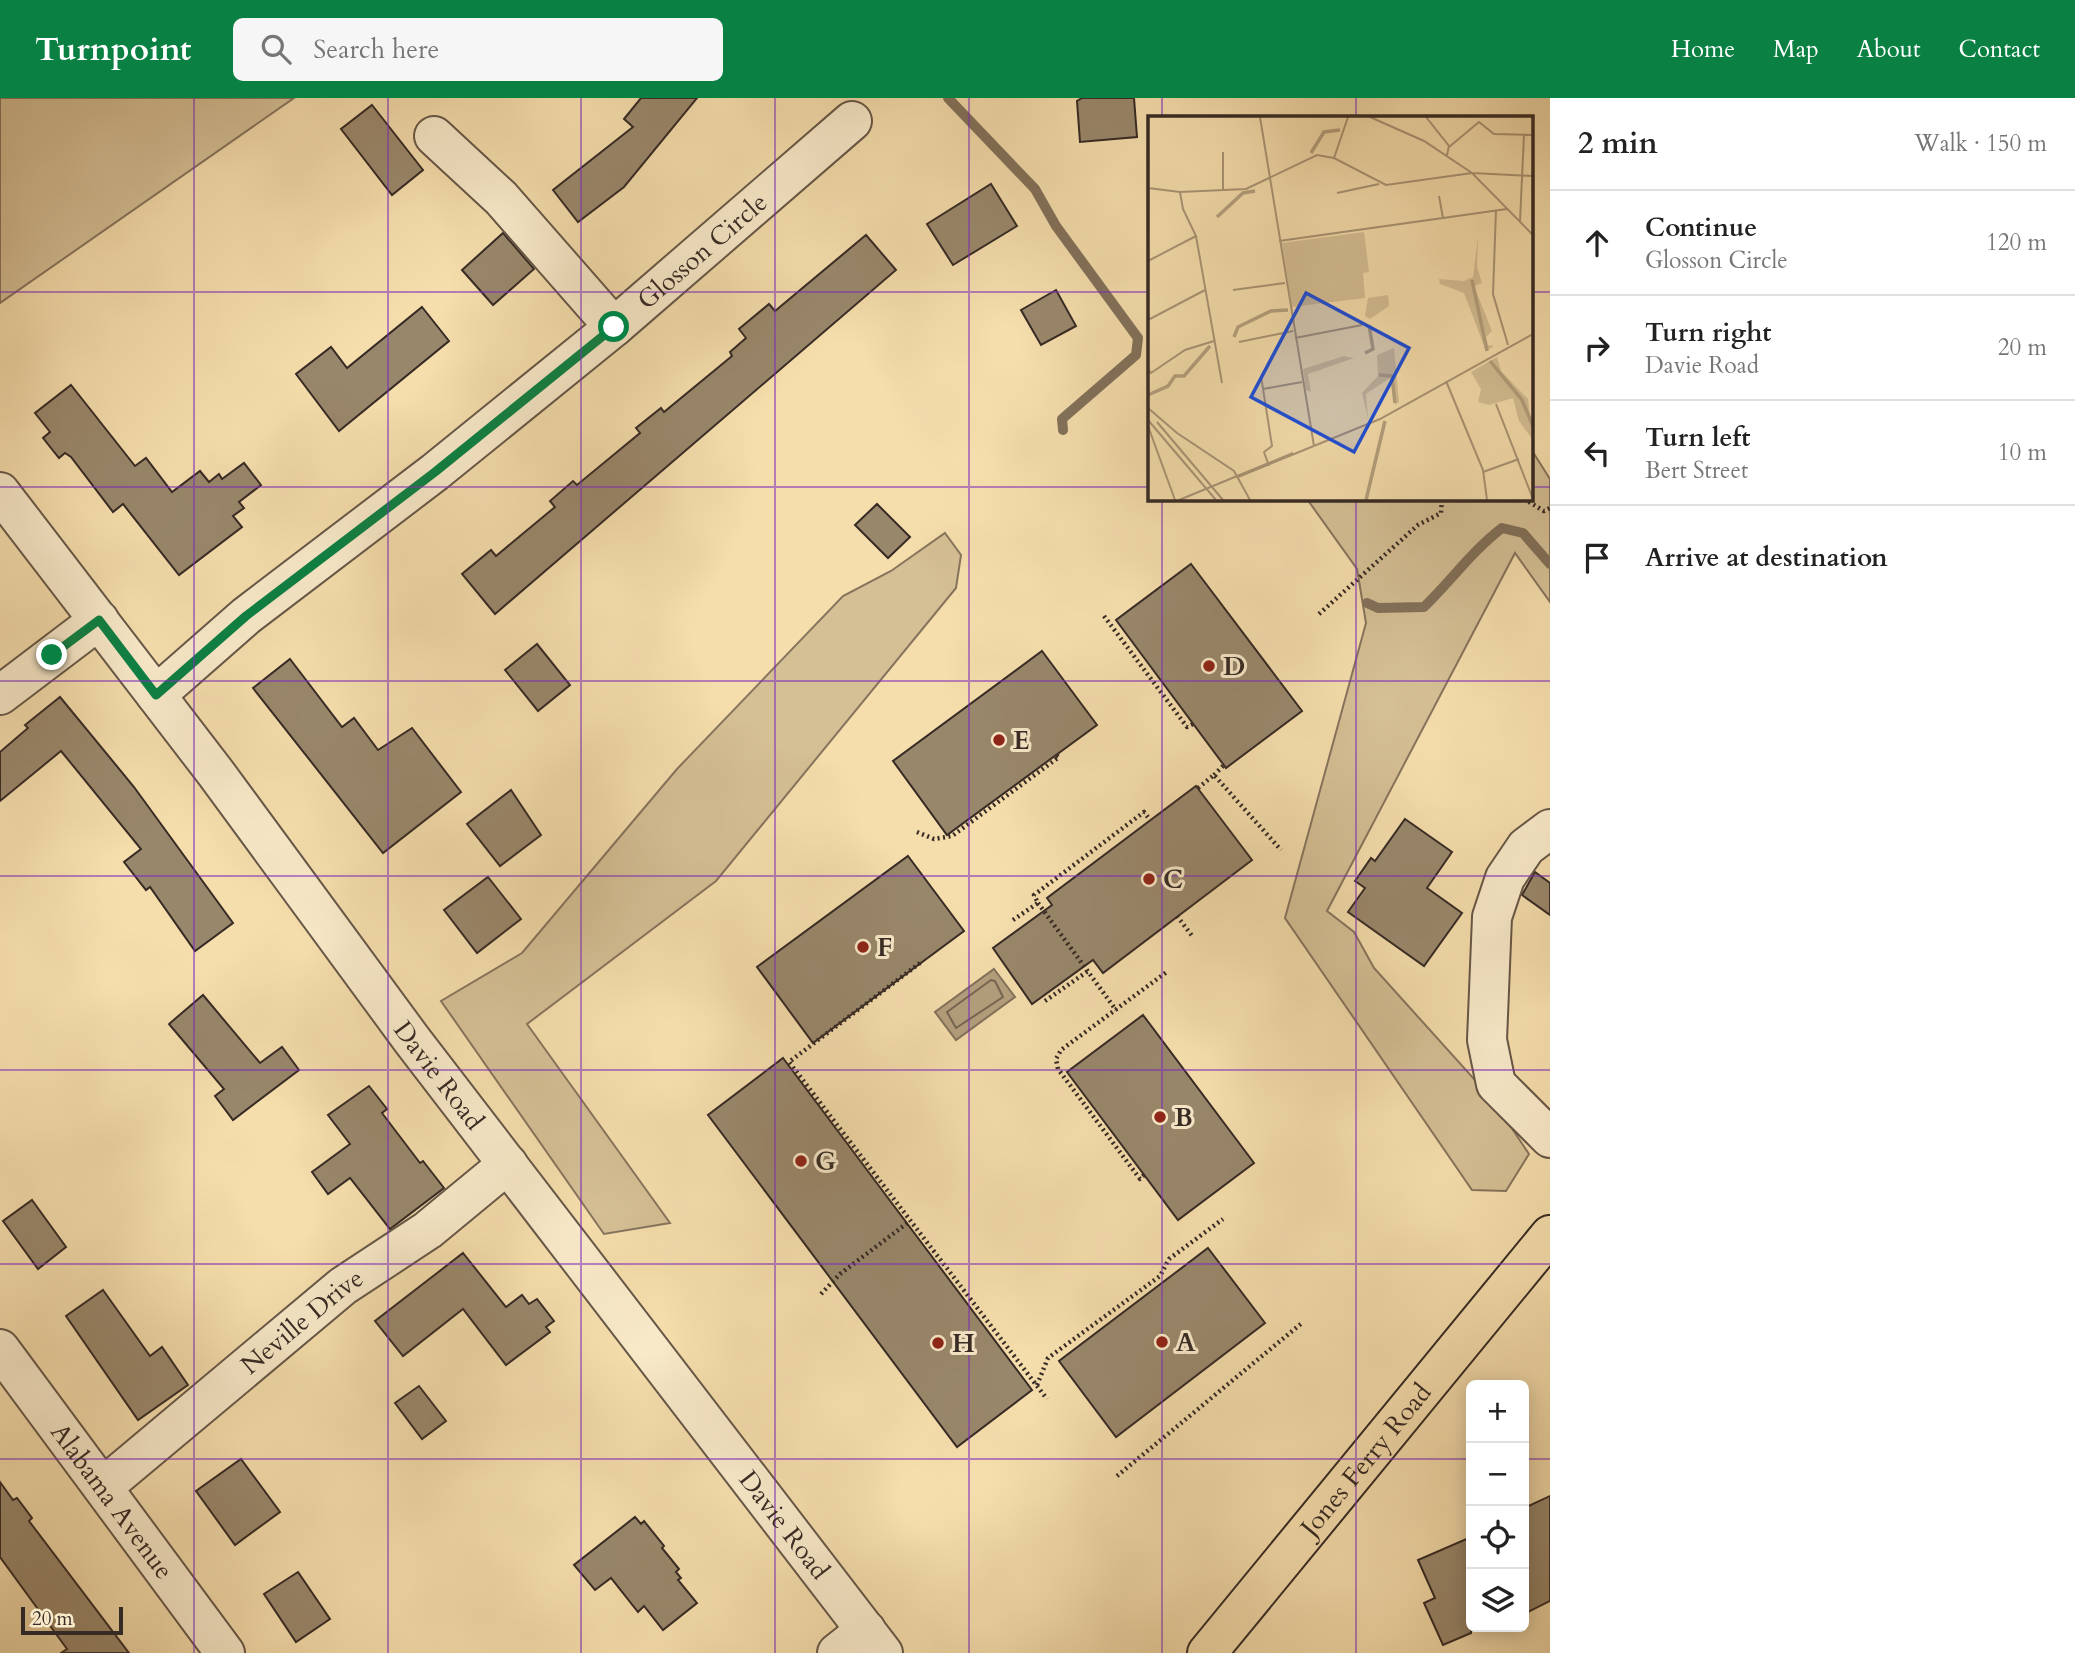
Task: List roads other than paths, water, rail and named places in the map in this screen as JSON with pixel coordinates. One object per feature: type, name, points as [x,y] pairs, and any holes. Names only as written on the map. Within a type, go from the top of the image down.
[{"type":"main road","name":"Jones Ferry Road","points":[[1207,1653],[1550,1235]]},
{"type":"street","name":"Glosson Circle","points":[[156,695],[246,616],[435,472],[614,327],[852,121]]},
{"type":"street","points":[[434,136],[500,198],[614,327]]},
{"type":"street","name":"Davie Road","points":[[0,492],[508,1164],[862,1645]]},
{"type":"street","points":[[0,695],[99,620]]},
{"type":"street","points":[[1550,829],[1526,847],[1505,878],[1492,917],[1487,1040],[1496,1084],[1550,1138]]},
{"type":"street","name":"Neville Drive","points":[[103,1487],[343,1286],[428,1230],[508,1164]]},
{"type":"street","name":"Alabama Avenue","points":[[0,1349],[225,1653]]},
{"type":"water","points":[[994,969],[1015,997],[956,1040],[935,1012]]},
{"type":"waterway","points":[[948,98],[1035,189],[1056,226],[1138,338],[1136,355],[1062,419],[1063,430]]},
{"type":"waterway","points":[[1367,603],[1378,608],[1424,607],[1481,546],[1502,528],[1523,533],[1550,564]]},
{"type":"place","name":"D","points":[[1209,666]]},
{"type":"place","name":"E","points":[[999,740]]},
{"type":"place","name":"C","points":[[1149,879]]},
{"type":"place","name":"F","points":[[863,947]]},
{"type":"place","name":"B","points":[[1160,1117]]},
{"type":"place","name":"G","points":[[801,1161]]},
{"type":"place","name":"A","points":[[1162,1342]]},
{"type":"place","name":"H","points":[[938,1343]]}]
